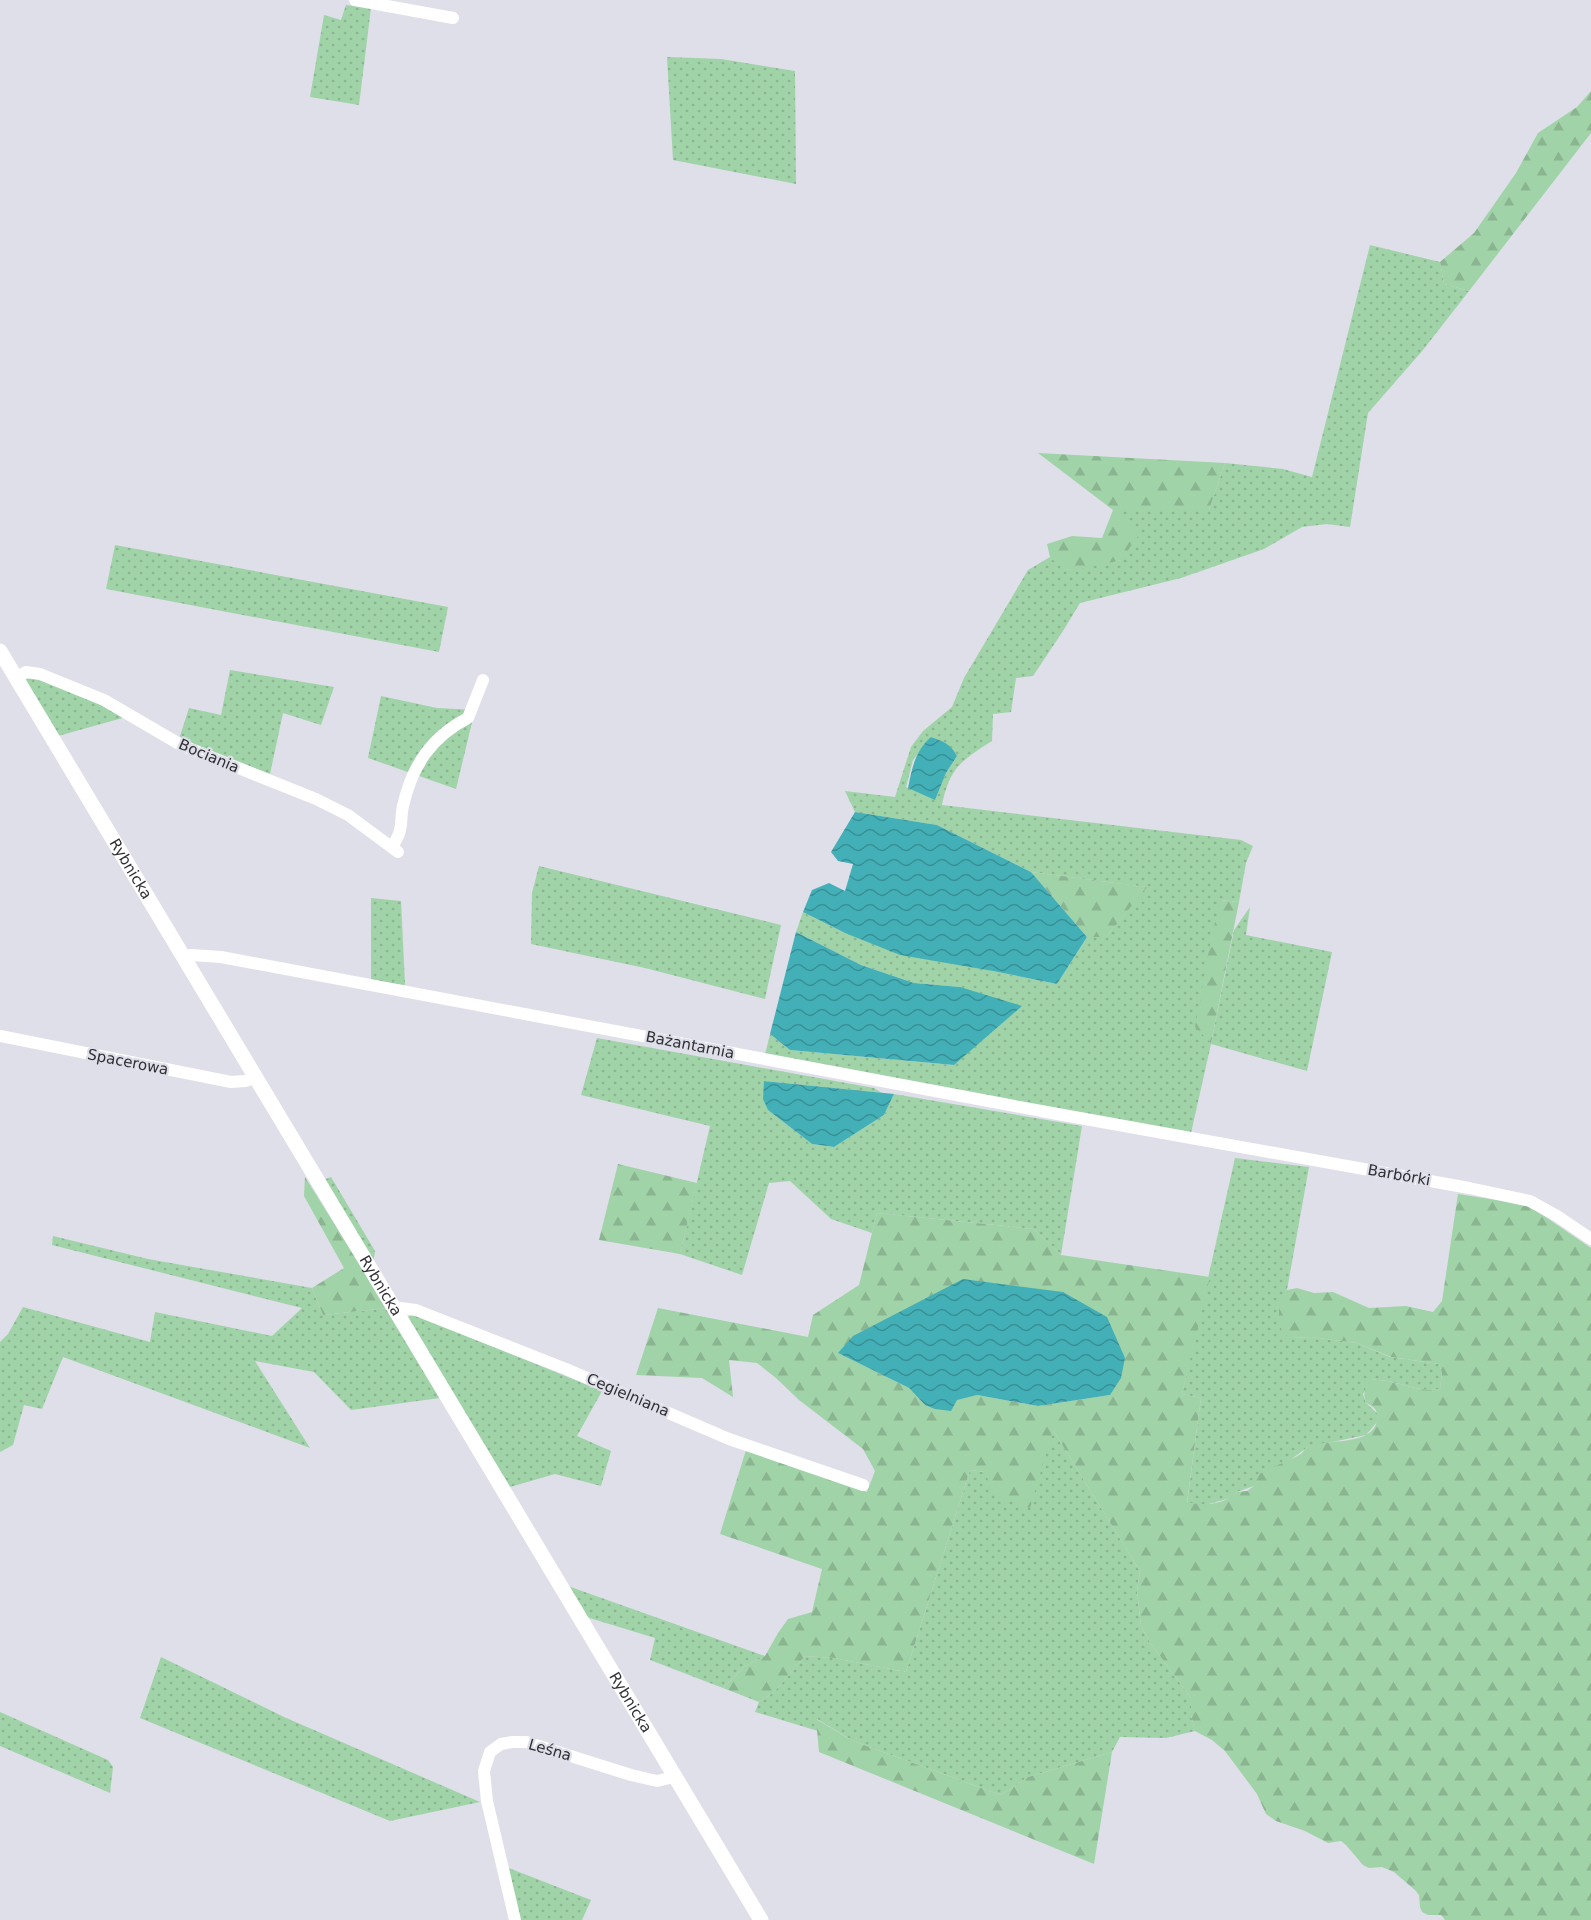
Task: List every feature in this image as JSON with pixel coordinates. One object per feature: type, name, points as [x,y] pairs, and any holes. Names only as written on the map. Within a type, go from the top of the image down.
[{"type":"main road","name":"Rybnicka","points":[[2,659],[16,678],[185,957],[760,1920]]},
{"type":"street","points":[[355,0],[453,18]]},
{"type":"street","name":"Bociania","points":[[16,678],[26,672],[40,674],[104,700],[181,745],[316,799],[348,815],[395,849],[400,831],[402,808],[421,760],[433,742],[454,725],[468,718],[483,680]]},
{"type":"street","name":"Bażantarnia","points":[[185,957],[198,955],[221,957],[1041,1111],[1197,1137]]},
{"type":"street","name":"Spacerowa","points":[[0,1036],[231,1082],[256,1077]]},
{"type":"street","name":"Barbórki","points":[[1197,1137],[1530,1201],[1591,1239]]},
{"type":"street","name":"Cegielniana","points":[[392,1307],[416,1310],[566,1369],[729,1439],[863,1485]]},
{"type":"street","name":"Leśna","points":[[515,1920],[487,1801],[484,1771],[490,1752],[501,1744],[526,1742],[631,1775],[657,1781],[674,1777]]},
{"type":"green space","points":[[346,5],[371,8],[359,105],[310,97],[324,15],[341,20]]},
{"type":"green space","points":[[667,57],[721,59],[795,71],[796,184],[673,160]]},
{"type":"green space","points":[[1591,91],[1591,133],[1469,291],[1444,284],[1440,262],[1474,233],[1516,173],[1538,133],[1577,107]]},
{"type":"green space","points":[[1370,245],[1440,262],[1444,284],[1469,291],[1423,350],[1368,413],[1350,527],[1327,524],[1302,527],[1264,549],[1181,578],[1080,603],[1033,676],[1016,678],[1011,712],[993,714],[992,741],[958,766],[949,782],[942,805],[1241,840],[1253,846],[1246,863],[1239,902],[1221,900],[1211,1043],[1234,930],[1250,907],[1246,935],[1332,952],[1307,1071],[1211,1044],[1191,1133],[765,1055],[770,1034],[790,1050],[954,1065],[960,987],[914,983],[861,965],[796,932],[803,912],[845,933],[993,971],[1057,984],[1087,937],[1106,937],[1146,887],[1031,872],[937,825],[855,812],[845,791],[895,797],[911,747],[923,731],[952,707],[964,678],[1028,570],[1050,557],[1065,570],[1121,560],[1113,510],[1209,510],[1225,463],[1283,469],[1312,477]],"holes":[[[931,737],[949,746],[957,756],[946,773],[935,799],[906,787],[913,760]]]},
{"type":"green space","points":[[1038,453],[1225,463],[1209,510],[1114,510],[1139,535],[1121,560],[1087,568],[1064,570],[1050,557],[1047,544],[1072,536],[1102,538],[1113,510]]},
{"type":"green space","points":[[115,545],[448,607],[439,652],[106,589]]},
{"type":"green space","points":[[230,670],[334,687],[321,725],[283,713],[270,774],[184,742],[180,736],[189,708],[221,715]]},
{"type":"green space","points":[[31,677],[66,688],[126,717],[58,736],[25,679]]},
{"type":"green space","points":[[381,696],[437,708],[475,710],[456,789],[368,758]]},
{"type":"green space","points":[[539,866],[781,925],[765,999],[645,968],[531,944],[532,893]]},
{"type":"green space","points":[[1031,872],[1147,887],[1106,937],[1087,937]]},
{"type":"green space","points":[[371,898],[401,901],[405,985],[371,982]]},
{"type":"green space","points":[[1221,900],[1239,902],[1211,1043],[1195,1027],[1212,934]]},
{"type":"green space","points":[[597,1038],[874,1088],[882,1093],[765,1081],[768,1110],[812,1144],[834,1147],[884,1115],[894,1094],[1082,1126],[1061,1255],[1034,1229],[877,1213],[872,1233],[831,1219],[790,1181],[769,1183],[742,1275],[680,1254],[710,1126],[581,1095]]},
{"type":"green space","points":[[1235,1158],[1309,1167],[1287,1290],[1279,1304],[1292,1338],[1310,1337],[1357,1343],[1390,1357],[1439,1364],[1442,1373],[1440,1389],[1423,1389],[1388,1381],[1371,1380],[1363,1394],[1366,1403],[1378,1414],[1377,1422],[1366,1435],[1308,1447],[1254,1486],[1237,1492],[1231,1498],[1205,1505],[1187,1503],[1201,1398],[1182,1394]]},
{"type":"green space","points":[[618,1164],[697,1183],[680,1254],[599,1240]]},
{"type":"green space","points":[[305,1177],[387,1308],[323,1315],[312,1288],[344,1268],[304,1196]]},
{"type":"green space","points":[[331,1177],[375,1251],[373,1263],[323,1180]]},
{"type":"green space","points":[[1458,1194],[1528,1205],[1591,1248],[1591,1920],[1445,1920],[1441,1915],[1428,1915],[1422,1912],[1419,1895],[1394,1872],[1382,1867],[1369,1868],[1363,1865],[1341,1841],[1328,1843],[1305,1831],[1276,1821],[1266,1814],[1257,1794],[1225,1751],[1212,1740],[1195,1731],[1191,1715],[1191,1698],[1149,1641],[1141,1626],[1137,1591],[1140,1571],[1053,1430],[1030,1508],[993,1494],[985,1472],[970,1470],[906,1672],[834,1658],[805,1656],[774,1692],[759,1702],[723,1688],[744,1667],[765,1656],[788,1619],[812,1612],[822,1569],[720,1534],[746,1450],[867,1492],[875,1471],[863,1449],[799,1400],[757,1363],[729,1360],[733,1397],[702,1378],[636,1375],[658,1308],[808,1337],[813,1315],[859,1285],[877,1213],[1034,1229],[1061,1255],[1210,1277],[1182,1394],[1201,1398],[1187,1502],[1207,1504],[1226,1500],[1237,1492],[1247,1491],[1254,1486],[1255,1477],[1301,1454],[1308,1447],[1358,1438],[1374,1429],[1377,1414],[1365,1399],[1366,1385],[1370,1380],[1388,1381],[1423,1389],[1440,1389],[1442,1373],[1439,1364],[1391,1357],[1357,1343],[1310,1337],[1292,1338],[1283,1334],[1279,1322],[1279,1304],[1281,1296],[1287,1290],[1297,1288],[1314,1293],[1333,1292],[1369,1308],[1406,1306],[1433,1312],[1442,1301]],"holes":[[[838,1353],[1110,1395],[1038,1406],[977,1395],[925,1405],[909,1388]]]},
{"type":"green space","points":[[53,1236],[148,1259],[312,1288],[323,1315],[387,1308],[440,1398],[351,1410],[314,1372],[255,1361],[310,1448],[63,1357],[42,1409],[24,1405],[13,1445],[0,1452],[0,1342],[8,1334],[23,1307],[150,1342],[155,1312],[272,1336],[302,1308],[52,1245]]},
{"type":"green space","points":[[413,1314],[602,1391],[577,1436],[611,1451],[601,1486],[555,1474],[510,1487],[406,1318]]},
{"type":"green space","points":[[1053,1430],[1140,1571],[1137,1591],[1141,1626],[1149,1641],[1191,1698],[1191,1715],[1195,1731],[1166,1738],[1120,1737],[1112,1752],[1028,1777],[1001,1795],[853,1741],[817,1719],[818,1731],[755,1712],[759,1702],[774,1692],[805,1656],[834,1658],[906,1672],[970,1470],[985,1472]]},
{"type":"green space","points":[[565,1585],[765,1656],[744,1667],[723,1688],[650,1660],[655,1638],[583,1616]]},
{"type":"green space","points":[[161,1657],[284,1717],[480,1802],[390,1821],[140,1718]]},
{"type":"green space","points":[[0,1712],[108,1760],[113,1767],[110,1793],[0,1746]]},
{"type":"green space","points":[[816,1719],[853,1741],[1001,1795],[1028,1777],[1112,1752],[1094,1864],[819,1752]]},
{"type":"green space","points":[[506,1867],[591,1900],[582,1920],[518,1920]]},
{"type":"water","points":[[931,737],[946,744],[957,756],[946,773],[935,800],[908,788],[918,754]]},
{"type":"water","points":[[855,812],[937,825],[1031,872],[1087,937],[1057,984],[900,955],[845,933],[803,912],[812,890],[829,883],[845,891],[853,864],[838,861],[831,852]]},
{"type":"water","points":[[796,932],[861,965],[914,983],[960,987],[1022,1006],[954,1065],[790,1050],[770,1034]]},
{"type":"water","points":[[764,1081],[894,1094],[884,1115],[834,1147],[812,1144],[768,1110],[763,1099]]},
{"type":"water","points":[[963,1279],[1063,1292],[1107,1317],[1125,1358],[1121,1378],[1110,1395],[1038,1406],[977,1395],[957,1400],[951,1411],[935,1409],[925,1405],[909,1388],[838,1353],[853,1336]]}]
